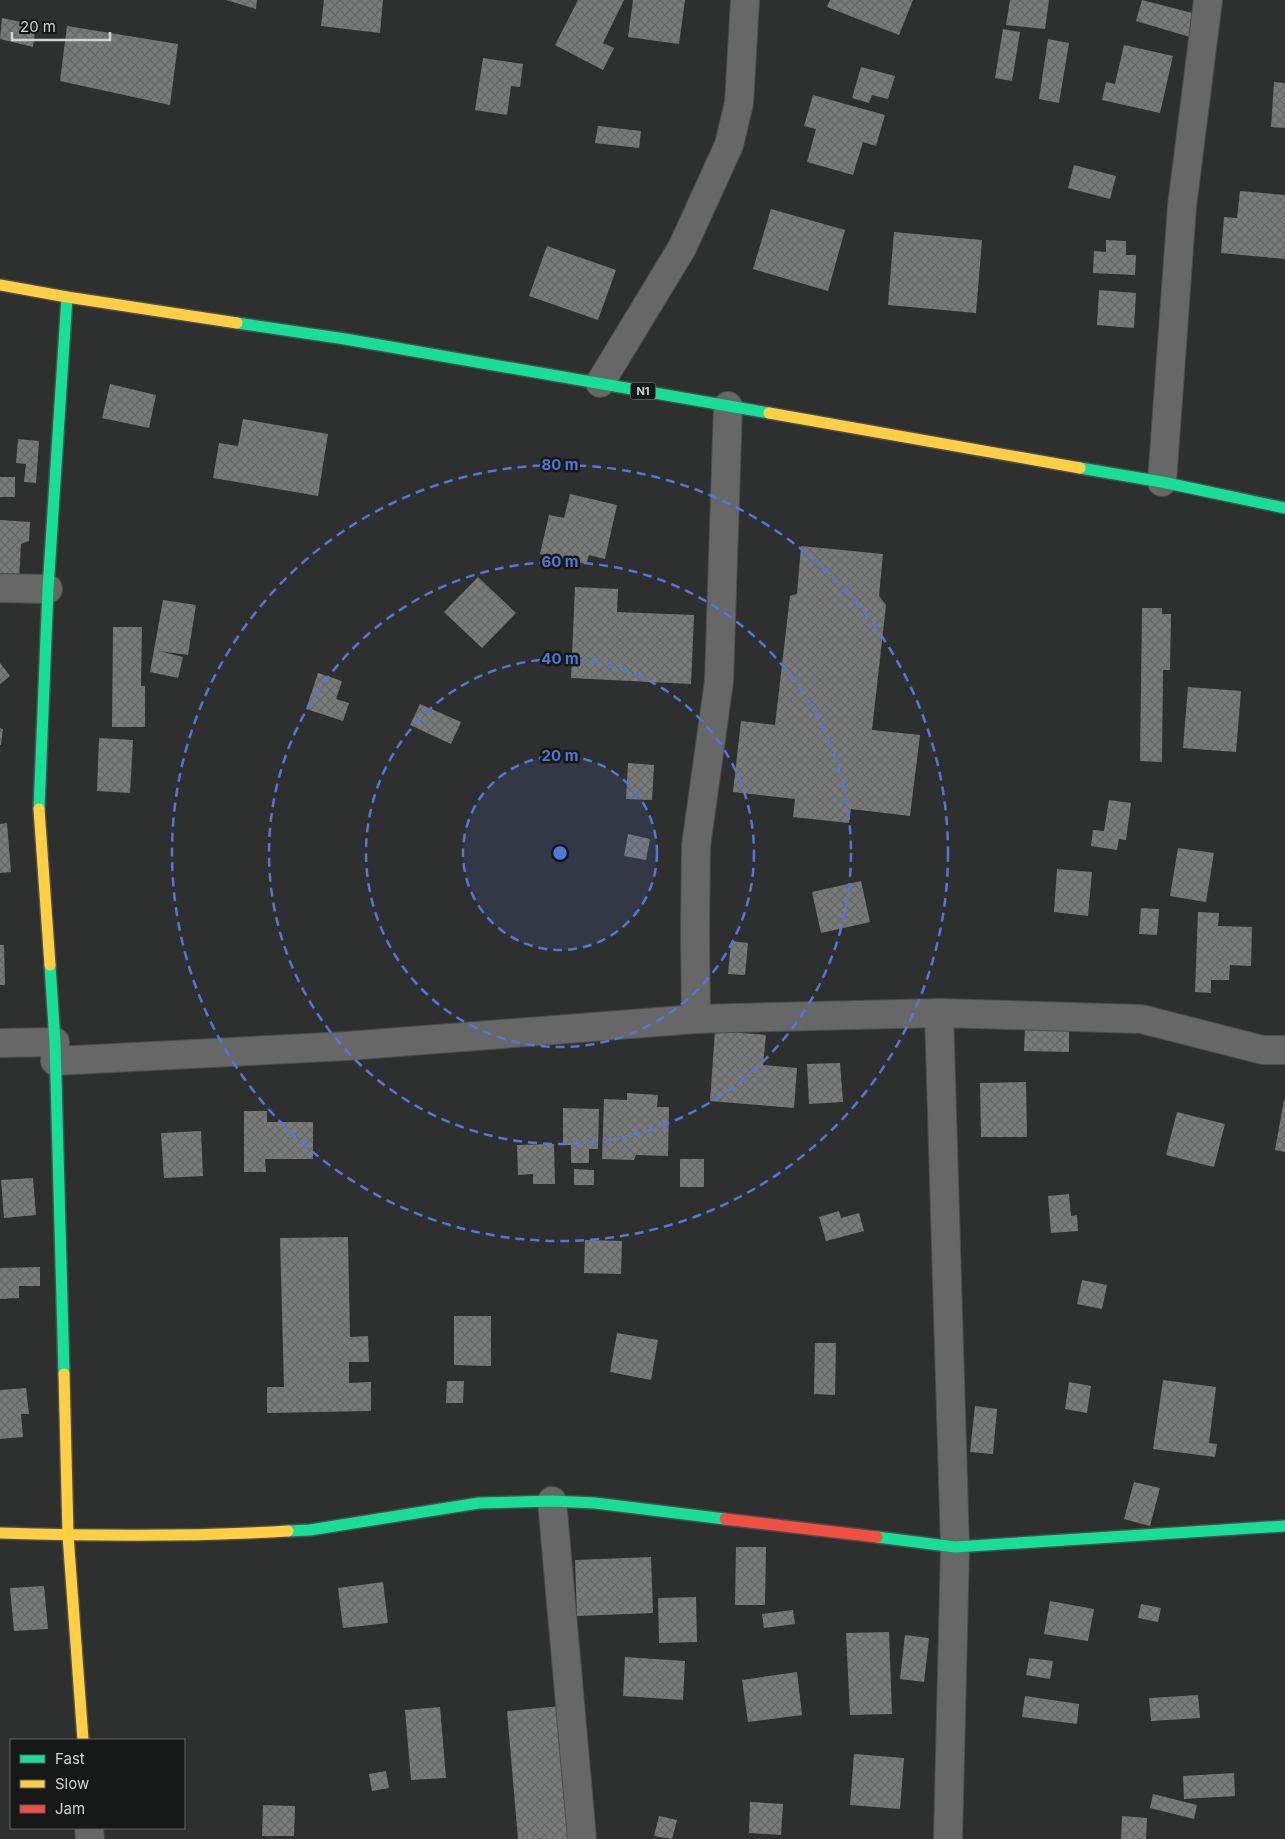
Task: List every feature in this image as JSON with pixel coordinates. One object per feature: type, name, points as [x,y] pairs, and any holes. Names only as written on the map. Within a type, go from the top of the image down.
[{"type":"main road","name":"N1","points":[[0,285],[345,339],[600,383],[1162,482],[1285,508]]},
{"type":"main road","points":[[67,297],[48,589],[38,800],[55,1051],[68,1535],[83,1739]]},
{"type":"main road","points":[[0,1533],[68,1535],[242,1534],[300,1530],[479,1503],[552,1501],[595,1503],[955,1547],[1285,1526]]},
{"type":"street","points":[[600,383],[682,248],[730,145],[739,103],[745,0]]},
{"type":"street","points":[[1162,482],[1182,206],[1208,0]]},
{"type":"street","points":[[696,1019],[694,932],[696,846],[719,680],[728,406]]},
{"type":"street","points":[[0,588],[48,589]]},
{"type":"street","points":[[939,1013],[955,1547],[948,1839]]},
{"type":"street","points":[[0,1043],[55,1051],[347,1046],[696,1019],[939,1013],[1141,1018],[1263,1050],[1285,1050]]},
{"type":"street","points":[[552,1501],[582,1839]]},
{"type":"building","points":[[226,0],[257,0],[256,9]]},
{"type":"building","points":[[324,0],[383,0],[380,33],[321,26]]},
{"type":"building","points":[[578,0],[624,0],[603,43],[614,48],[603,70],[555,45]]},
{"type":"building","points":[[633,0],[685,0],[679,44],[628,37]]},
{"type":"building","points":[[830,0],[913,0],[899,35],[827,7]]},
{"type":"building","points":[[1010,0],[1049,0],[1045,29],[1006,25]]},
{"type":"building","points":[[1142,0],[1196,14],[1190,37],[1136,21]]},
{"type":"building","points":[[2,18],[36,25],[33,47],[0,39]]},
{"type":"building","points":[[67,26],[178,44],[170,105],[60,81]]},
{"type":"building","points":[[1003,29],[1020,32],[1012,81],[995,78]]},
{"type":"building","points":[[1048,39],[1069,43],[1059,103],[1039,99]]},
{"type":"building","points":[[1124,45],[1173,56],[1160,113],[1102,100],[1106,82],[1115,84]]},
{"type":"building","points":[[483,58],[523,64],[520,87],[511,86],[507,115],[475,110]]},
{"type":"building","points":[[861,67],[895,76],[888,99],[872,95],[869,103],[852,98]]},
{"type":"building","points":[[1274,82],[1285,83],[1285,128],[1271,127]]},
{"type":"building","points":[[813,95],[885,115],[876,146],[863,142],[853,175],[807,162],[816,129],[804,126]]},
{"type":"building","points":[[598,126],[641,131],[639,148],[595,143]]},
{"type":"building","points":[[1074,165],[1116,176],[1110,199],[1068,188]]},
{"type":"building","points":[[1240,191],[1285,195],[1285,259],[1221,253],[1224,217],[1237,218]]},
{"type":"building","points":[[771,209],[845,230],[828,291],[753,269]]},
{"type":"building","points":[[894,232],[982,240],[976,313],[888,305]]},
{"type":"building","points":[[1106,240],[1126,241],[1126,255],[1136,255],[1135,275],[1093,273],[1094,251],[1106,252]]},
{"type":"building","points":[[547,246],[616,270],[598,320],[529,296]]},
{"type":"building","points":[[1099,290],[1136,293],[1134,328],[1097,325]]},
{"type":"building","points":[[110,384],[156,395],[149,428],[102,418]]},
{"type":"building","points":[[243,419],[328,434],[318,496],[213,478],[219,443],[238,446]]},
{"type":"building","points":[[18,439],[39,441],[36,483],[24,482],[26,464],[16,463]]},
{"type":"building","points":[[0,477],[15,477],[15,497],[0,497]]},
{"type":"building","points":[[570,494],[617,505],[605,559],[589,555],[586,564],[540,554],[549,515],[564,518]]},
{"type":"building","points":[[0,520],[30,522],[29,541],[21,544],[19,581],[0,580]]},
{"type":"building","points":[[801,546],[883,554],[879,596],[886,605],[872,730],[920,735],[910,816],[851,809],[849,823],[793,817],[795,799],[733,792],[741,721],[775,725],[790,596],[797,594]]},
{"type":"building","points":[[478,577],[516,613],[482,648],[444,612]]},
{"type":"building","points":[[575,587],[618,589],[617,612],[694,615],[691,684],[571,678]]},
{"type":"building","points":[[163,600],[196,605],[188,655],[159,651],[183,657],[178,678],[150,672]]},
{"type":"building","points":[[1142,608],[1162,608],[1162,614],[1171,614],[1170,670],[1163,670],[1162,762],[1140,761]]},
{"type":"building","points":[[113,627],[142,627],[141,686],[145,686],[145,727],[112,727]]},
{"type":"building","points":[[0,663],[10,676],[0,684]]},
{"type":"building","points":[[318,673],[342,681],[336,699],[349,703],[343,721],[306,709]]},
{"type":"building","points":[[1188,687],[1241,691],[1236,752],[1183,748]]},
{"type":"building","points":[[420,704],[461,722],[451,744],[410,725]]},
{"type":"building","points":[[0,728],[3,729],[1,745],[0,745]]},
{"type":"building","points":[[99,738],[133,740],[130,793],[97,791]]},
{"type":"building","points":[[628,763],[654,765],[652,800],[626,799]]},
{"type":"building","points":[[1109,800],[1131,803],[1126,840],[1119,839],[1117,850],[1091,846],[1093,830],[1104,831]]},
{"type":"building","points":[[7,823],[11,872],[0,873],[0,824]]},
{"type":"building","points":[[628,834],[650,839],[646,860],[624,856]]},
{"type":"building","points":[[1178,848],[1214,853],[1206,902],[1170,896]]},
{"type":"building","points":[[1057,869],[1092,872],[1088,916],[1054,912]]},
{"type":"building","points":[[861,881],[870,922],[821,933],[812,892]]},
{"type":"building","points":[[1141,908],[1159,909],[1157,935],[1139,934]]},
{"type":"building","points":[[1198,912],[1219,913],[1218,926],[1252,927],[1251,966],[1230,965],[1229,980],[1211,980],[1211,993],[1195,992]]},
{"type":"building","points":[[731,941],[748,943],[745,975],[728,974]]},
{"type":"building","points":[[0,945],[4,945],[5,985],[0,985]]},
{"type":"building","points":[[1025,1029],[1069,1030],[1069,1052],[1024,1051]]},
{"type":"building","points":[[715,1031],[766,1035],[763,1065],[797,1068],[794,1108],[710,1101]]},
{"type":"building","points":[[840,1063],[843,1102],[809,1104],[807,1064]]},
{"type":"building","points":[[1026,1082],[1027,1137],[981,1137],[980,1083]]},
{"type":"building","points":[[627,1093],[658,1095],[657,1107],[669,1107],[668,1156],[636,1155],[634,1160],[602,1159],[604,1099],[627,1100]]},
{"type":"building","points":[[1285,1100],[1285,1152],[1275,1150]]},
{"type":"building","points":[[563,1108],[599,1109],[598,1149],[589,1149],[589,1163],[571,1163],[571,1145],[563,1145]]},
{"type":"building","points":[[244,1111],[267,1111],[267,1122],[313,1122],[313,1159],[265,1159],[266,1172],[244,1172]]},
{"type":"building","points":[[1177,1112],[1225,1124],[1214,1167],[1166,1155]]},
{"type":"building","points":[[201,1131],[203,1176],[164,1178],[161,1133]]},
{"type":"building","points":[[554,1144],[555,1184],[533,1184],[533,1174],[518,1175],[517,1145]]},
{"type":"building","points":[[680,1159],[704,1159],[704,1187],[680,1187]]},
{"type":"building","points":[[574,1169],[594,1170],[594,1185],[574,1185]]},
{"type":"building","points":[[33,1178],[36,1215],[4,1218],[1,1180]]},
{"type":"building","points":[[1069,1194],[1071,1216],[1077,1215],[1078,1231],[1051,1233],[1048,1196]]},
{"type":"building","points":[[839,1211],[841,1218],[859,1213],[864,1231],[826,1241],[819,1217]]},
{"type":"building","points":[[348,1237],[350,1337],[368,1336],[369,1362],[349,1362],[349,1383],[371,1382],[371,1411],[267,1413],[267,1387],[284,1387],[280,1238]]},
{"type":"building","points":[[585,1240],[622,1241],[621,1274],[584,1273]]},
{"type":"building","points":[[40,1267],[40,1286],[19,1286],[19,1298],[0,1299],[0,1268]]},
{"type":"building","points":[[1082,1280],[1107,1285],[1102,1309],[1077,1304]]},
{"type":"building","points":[[454,1316],[491,1316],[491,1366],[454,1365]]},
{"type":"building","points":[[617,1333],[658,1340],[651,1380],[610,1372]]},
{"type":"building","points":[[815,1343],[836,1343],[835,1395],[814,1394]]},
{"type":"building","points":[[1163,1380],[1216,1387],[1209,1443],[1217,1444],[1215,1457],[1153,1449]]},
{"type":"building","points":[[447,1381],[464,1381],[463,1403],[446,1403]]},
{"type":"building","points":[[1069,1382],[1091,1386],[1087,1413],[1065,1409]]},
{"type":"building","points":[[26,1388],[29,1414],[21,1414],[23,1437],[0,1439],[0,1390]]},
{"type":"building","points":[[975,1406],[997,1409],[993,1454],[970,1452]]},
{"type":"building","points":[[1134,1482],[1160,1488],[1150,1526],[1124,1519]]},
{"type":"building","points":[[736,1547],[766,1547],[765,1605],[735,1605]]},
{"type":"building","points":[[651,1557],[653,1613],[577,1616],[575,1560]]},
{"type":"building","points":[[383,1582],[388,1623],[343,1628],[338,1588]]},
{"type":"building","points":[[44,1586],[48,1629],[14,1631],[10,1588]]},
{"type":"building","points":[[696,1597],[697,1642],[659,1643],[658,1598]]},
{"type":"building","points":[[1050,1601],[1094,1609],[1088,1641],[1044,1634]]},
{"type":"building","points":[[1141,1604],[1161,1608],[1158,1622],[1138,1618]]},
{"type":"building","points":[[793,1610],[795,1624],[764,1628],[762,1614]]},
{"type":"building","points":[[889,1632],[892,1714],[850,1715],[846,1633]]},
{"type":"building","points":[[905,1635],[929,1638],[924,1682],[900,1679]]},
{"type":"building","points":[[625,1657],[685,1661],[683,1700],[623,1696]]},
{"type":"building","points":[[1029,1658],[1053,1661],[1050,1679],[1026,1675]]},
{"type":"building","points":[[797,1672],[802,1715],[748,1722],[742,1680]]},
{"type":"building","points":[[1198,1695],[1200,1718],[1151,1721],[1149,1698]]},
{"type":"building","points":[[1025,1696],[1079,1704],[1077,1724],[1022,1717]]},
{"type":"building","points":[[561,1706],[573,1839],[518,1839],[507,1711]]},
{"type":"building","points":[[440,1707],[446,1778],[411,1780],[405,1710]]},
{"type":"building","points":[[854,1754],[904,1758],[900,1809],[850,1805]]},
{"type":"building","points":[[386,1771],[389,1788],[372,1791],[369,1774]]},
{"type":"building","points":[[1234,1773],[1235,1796],[1184,1799],[1183,1776]]},
{"type":"building","points":[[1153,1794],[1197,1805],[1194,1819],[1150,1808]]},
{"type":"building","points":[[750,1802],[783,1804],[781,1835],[749,1833]]},
{"type":"building","points":[[263,1805],[295,1806],[294,1836],[262,1836]]},
{"type":"building","points":[[659,1816],[677,1820],[672,1839],[654,1836]]},
{"type":"building","points":[[1122,1816],[1147,1818],[1146,1839],[1121,1839]]},
{"type":"traffic: fast","points":[[39,809],[48,589],[67,297]]},
{"type":"traffic: fast","points":[[237,323],[345,339],[769,413]]},
{"type":"traffic: fast","points":[[1080,468],[1162,482],[1285,508]]},
{"type":"traffic: fast","points":[[50,965],[55,1042],[64,1374]]},
{"type":"traffic: fast","points":[[288,1531],[310,1530],[479,1503],[552,1501],[595,1503],[725,1519]]},
{"type":"traffic: fast","points":[[877,1537],[955,1547],[1285,1526]]},
{"type":"traffic: slow","points":[[0,285],[237,323]]},
{"type":"traffic: slow","points":[[769,413],[1080,468]]},
{"type":"traffic: slow","points":[[39,809],[50,965]]},
{"type":"traffic: slow","points":[[64,1374],[68,1535],[83,1739]]},
{"type":"traffic: slow","points":[[0,1533],[144,1535],[288,1531]]},
{"type":"traffic: jam","points":[[725,1519],[877,1537]]}]
